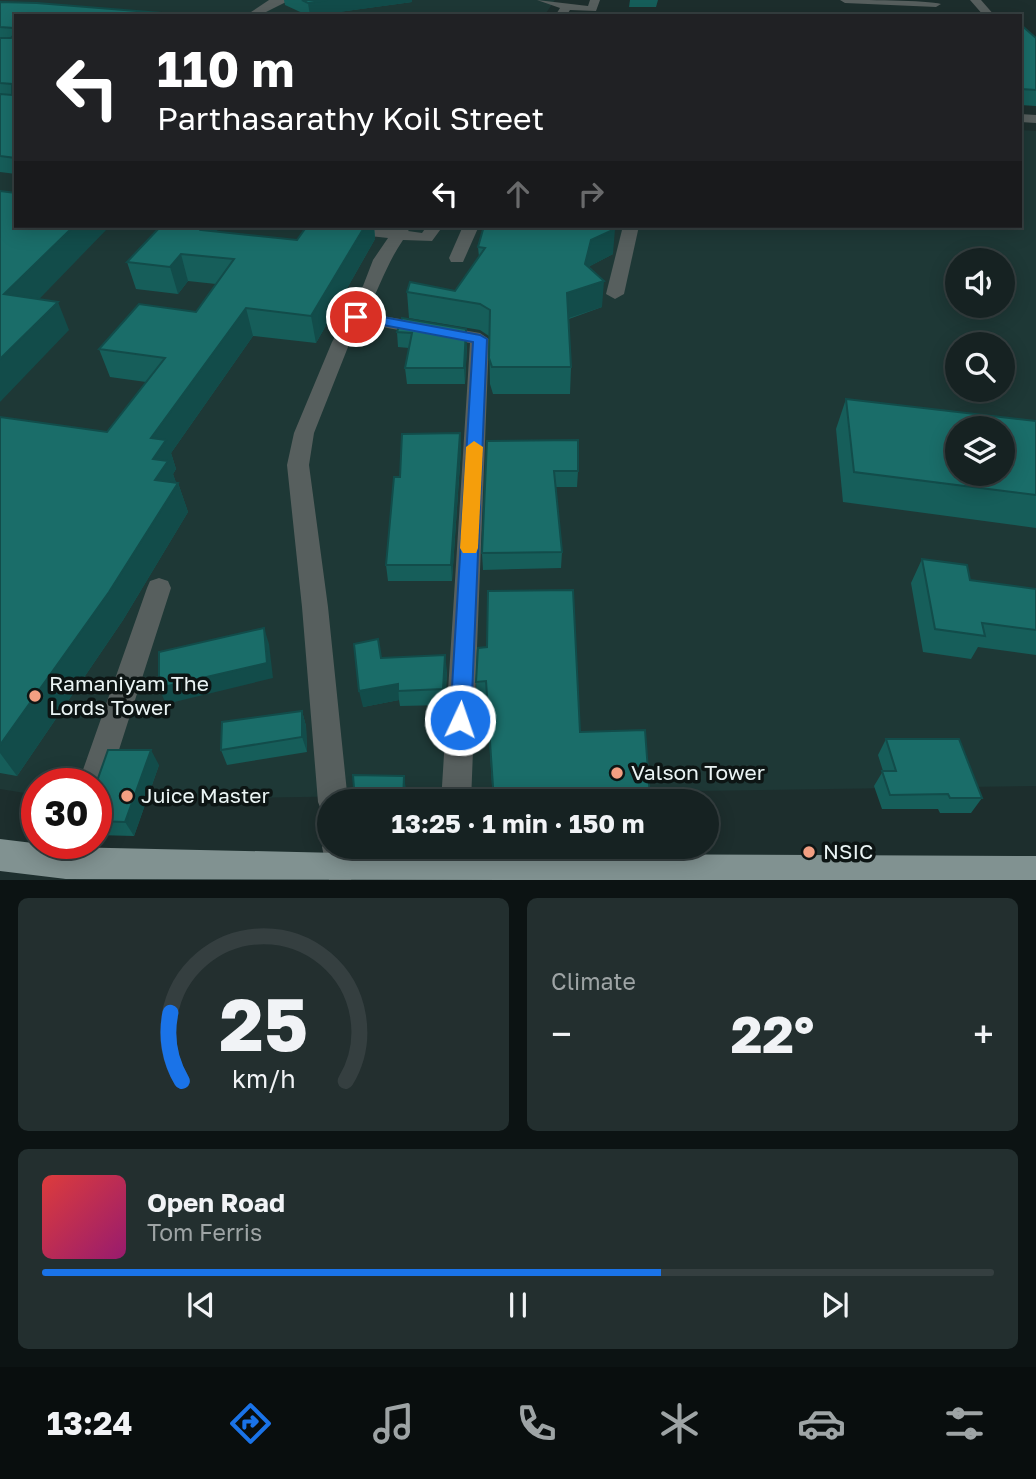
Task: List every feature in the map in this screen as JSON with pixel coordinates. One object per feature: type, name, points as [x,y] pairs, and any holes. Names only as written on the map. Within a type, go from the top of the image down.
[{"type":"main road","points":[[0,855],[21,854]]},
{"type":"main road","points":[[112,854],[317,858]]},
{"type":"main road","points":[[495,859],[1036,872]]},
{"type":"street","points":[[253,14],[273,2],[285,0]]},
{"type":"street","points":[[542,0],[564,12],[593,9],[595,0]]},
{"type":"street","points":[[845,0],[934,2]]},
{"type":"street","points":[[975,0],[988,14]]},
{"type":"street","points":[[366,228],[401,230],[426,238],[434,228]]},
{"type":"street","points":[[457,258],[470,228]]},
{"type":"street","points":[[615,294],[631,228]]},
{"type":"street","points":[[332,789],[298,465],[304,433],[341,342],[372,286],[381,260],[401,230]]},
{"type":"street","points":[[356,317],[480,339],[457,789]]},
{"type":"street","points":[[98,768],[159,588]]},
{"type":"shaded area","points":[[0,0],[555,0],[545,14],[14,14],[14,228],[1022,228],[1022,130],[1036,131],[1036,786],[719,791],[317,789],[317,797],[112,800],[112,768],[21,768],[21,792],[0,789]]},
{"type":"building","points":[[302,0],[327,0],[308,3]]},
{"type":"building","points":[[0,2],[174,14],[14,14],[14,158],[0,156],[0,94],[12,95],[12,84],[0,83],[0,38],[11,38],[13,28],[0,27]]},
{"type":"building","points":[[1022,26],[1036,38],[1036,90],[1022,89]]},
{"type":"building","points":[[0,191],[14,193],[14,228],[72,228],[4,294],[58,302],[0,359]]},
{"type":"building","points":[[159,228],[203,228],[201,230],[297,240],[306,228],[364,228],[311,316],[246,308],[151,438],[166,440],[153,459],[168,461],[155,480],[178,483],[109,592],[0,745],[0,417],[107,432],[165,358],[99,349],[139,304],[196,312],[234,259],[181,254],[170,267],[127,262]]},
{"type":"building","points":[[483,228],[615,229],[591,240],[585,264],[604,281],[567,293],[571,367],[492,367],[489,358],[490,310],[480,304],[407,292],[410,282],[455,291],[485,248],[478,247]]},
{"type":"building","points":[[402,318],[466,329],[464,368],[405,368],[412,333],[397,332]]},
{"type":"building","points":[[846,399],[993,416],[945,416],[945,484],[854,472]]},
{"type":"building","points":[[1015,419],[1036,421],[1036,495],[965,486],[1015,486]]},
{"type":"building","points":[[460,433],[451,565],[386,565],[394,477],[400,477],[402,434]]},
{"type":"building","points":[[578,440],[578,471],[554,471],[562,552],[482,553],[487,441]]},
{"type":"building","points":[[922,559],[967,565],[970,580],[1036,589],[1036,630],[982,623],[985,636],[935,629]]},
{"type":"building","points":[[573,590],[580,732],[645,730],[649,789],[493,789],[486,681],[476,682],[478,648],[487,647],[488,591]]},
{"type":"building","points":[[264,628],[267,663],[159,688],[159,652]]},
{"type":"building","points":[[378,639],[381,658],[445,655],[443,689],[398,691],[398,684],[359,691],[354,644]]},
{"type":"building","points":[[302,711],[302,737],[221,750],[222,722]]},
{"type":"building","points":[[886,739],[959,739],[982,798],[950,798],[948,794],[890,795],[882,771],[896,771]]},
{"type":"building","points":[[108,750],[151,750],[125,822],[112,822],[112,768],[102,768]]},
{"type":"building","points":[[353,775],[404,776],[404,789],[354,789]]},
{"type":"slow traffic","points":[[469,548],[474,447]]},
{"type":"place","name":"Ramaniyam The Lords Tower","points":[[35,696]]},
{"type":"place","name":"Valson Tower","points":[[617,773]]},
{"type":"place","name":"Juice Master","points":[[127,796]]},
{"type":"place","name":"NSIC","points":[[809,852]]},
{"type":"route","points":[[356,317],[480,339],[460,720]]}]
